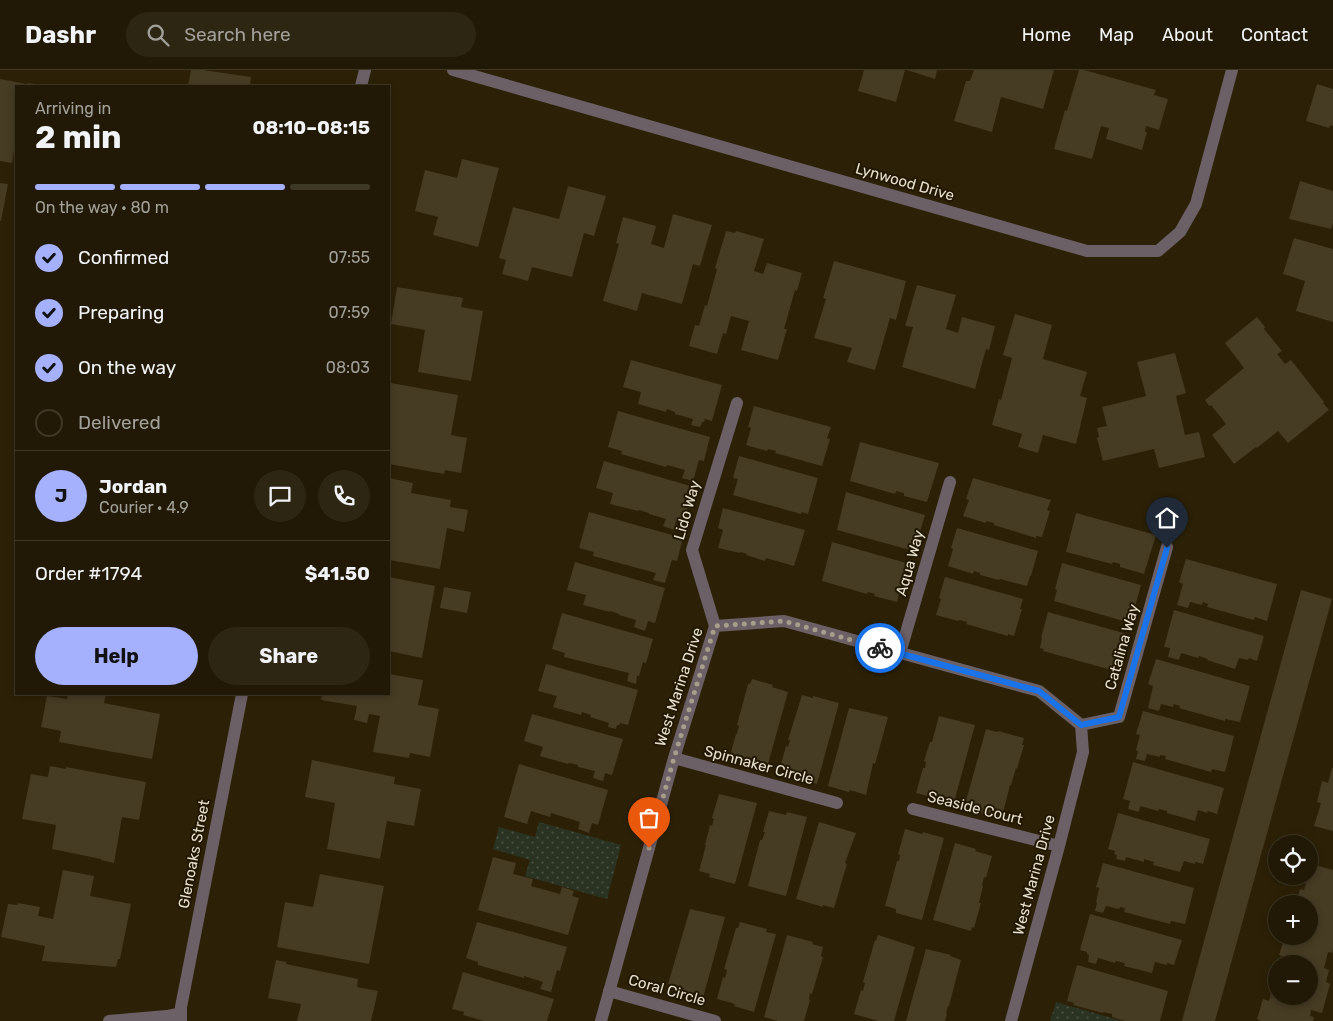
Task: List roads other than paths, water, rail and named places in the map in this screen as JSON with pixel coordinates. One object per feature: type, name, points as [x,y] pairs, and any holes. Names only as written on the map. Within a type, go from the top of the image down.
[{"type":"street","points":[[361,85],[365,70]]},
{"type":"street","name":"Lynwood Drive","points":[[453,70],[1087,251],[1158,251],[1180,232],[1196,204],[1232,70]]},
{"type":"street","name":"Lido Way","points":[[715,626],[692,550],[737,404]]},
{"type":"street","name":"Aqua Way","points":[[900,653],[950,482]]},
{"type":"street","name":"Catalina Way","points":[[1081,725],[1119,717],[1167,548]]},
{"type":"street","name":"West Marina Drive","points":[[601,1021],[674,758],[715,626],[784,621],[1039,691],[1081,725],[1083,752],[1011,1021]]},
{"type":"street","name":"Glenoaks Street","points":[[181,1017],[185,987],[242,695]]},
{"type":"street","name":"Spinnaker Circle","points":[[674,758],[837,803]]},
{"type":"street","name":"Seaside Court","points":[[913,808],[1059,846]]},
{"type":"street","name":"Coral Circle","points":[[609,991],[715,1021]]},
{"type":"street","points":[[109,1021],[167,1016],[181,1017]]}]
